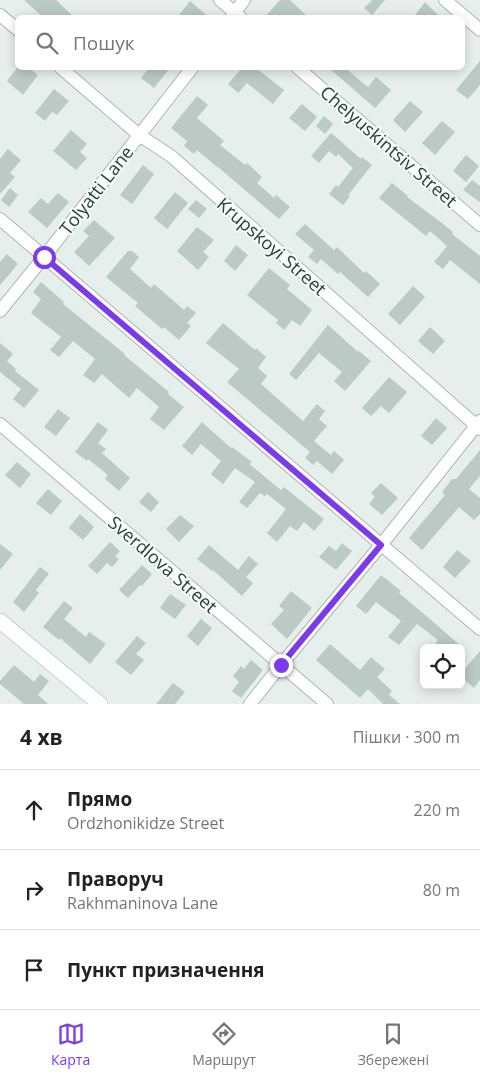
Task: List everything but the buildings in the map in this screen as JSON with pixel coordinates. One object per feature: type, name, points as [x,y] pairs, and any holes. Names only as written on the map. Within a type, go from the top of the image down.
[{"type":"street","points":[[220,0],[234,15]]},
{"type":"street","points":[[236,15],[244,0]]},
{"type":"street","points":[[445,0],[462,15]]},
{"type":"street","points":[[0,15],[15,28]]},
{"type":"street","points":[[465,17],[480,30]]},
{"type":"street","name":"Krupskoyi Street","points":[[63,70],[139,135],[171,156],[479,425]]},
{"type":"street","name":"Tolyatti Lane","points":[[0,311],[190,70]]},
{"type":"street","name":"Chelyuskintsiv Street","points":[[300,70],[480,224]]},
{"type":"street","points":[[0,219],[480,629]]},
{"type":"street","name":"Sverdlova Street","points":[[0,424],[327,704]]},
{"type":"street","points":[[250,704],[479,425]]},
{"type":"street","points":[[0,622],[100,704]]},
{"type":"route","points":[[44,257],[381,545],[281,665]]}]
